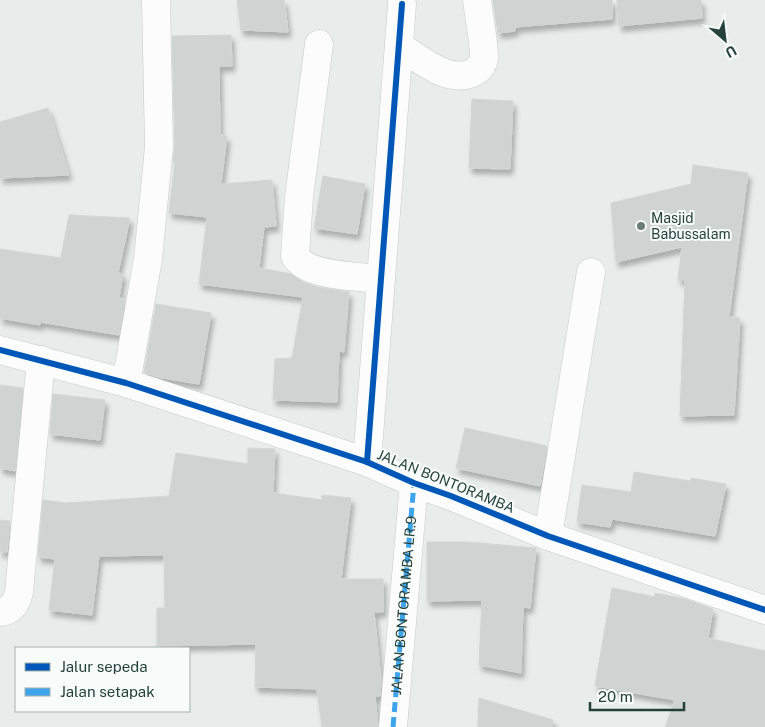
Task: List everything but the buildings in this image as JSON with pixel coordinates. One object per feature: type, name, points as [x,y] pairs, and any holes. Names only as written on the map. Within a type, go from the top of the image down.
[{"type":"street","points":[[126,382],[148,259],[159,147],[156,0]]},
{"type":"street","points":[[399,46],[441,72],[456,76],[475,72],[484,60],[477,0]]},
{"type":"street","points":[[367,462],[402,4]]},
{"type":"street","points":[[319,44],[299,197],[295,256],[303,265],[322,272],[381,279]]},
{"type":"street","points":[[548,536],[591,272]]},
{"type":"street","name":"JALAN BONTORAMBA","points":[[0,350],[126,382],[367,462],[414,483],[548,536],[765,610]]},
{"type":"street","points":[[0,612],[12,608],[17,602],[19,592],[41,360]]},
{"type":"street","name":"JALAN BONTORAMBA LR.9","points":[[393,727],[414,483]]},
{"type":"marked path","points":[[393,727],[414,483]]},
{"type":"cycle path","points":[[367,462],[402,4]]},
{"type":"cycle path","points":[[0,350],[126,383],[367,462],[414,483],[451,496],[548,536],[765,610]]},
{"type":"place","name":"Masjid Babussalam","points":[[641,226]]}]
